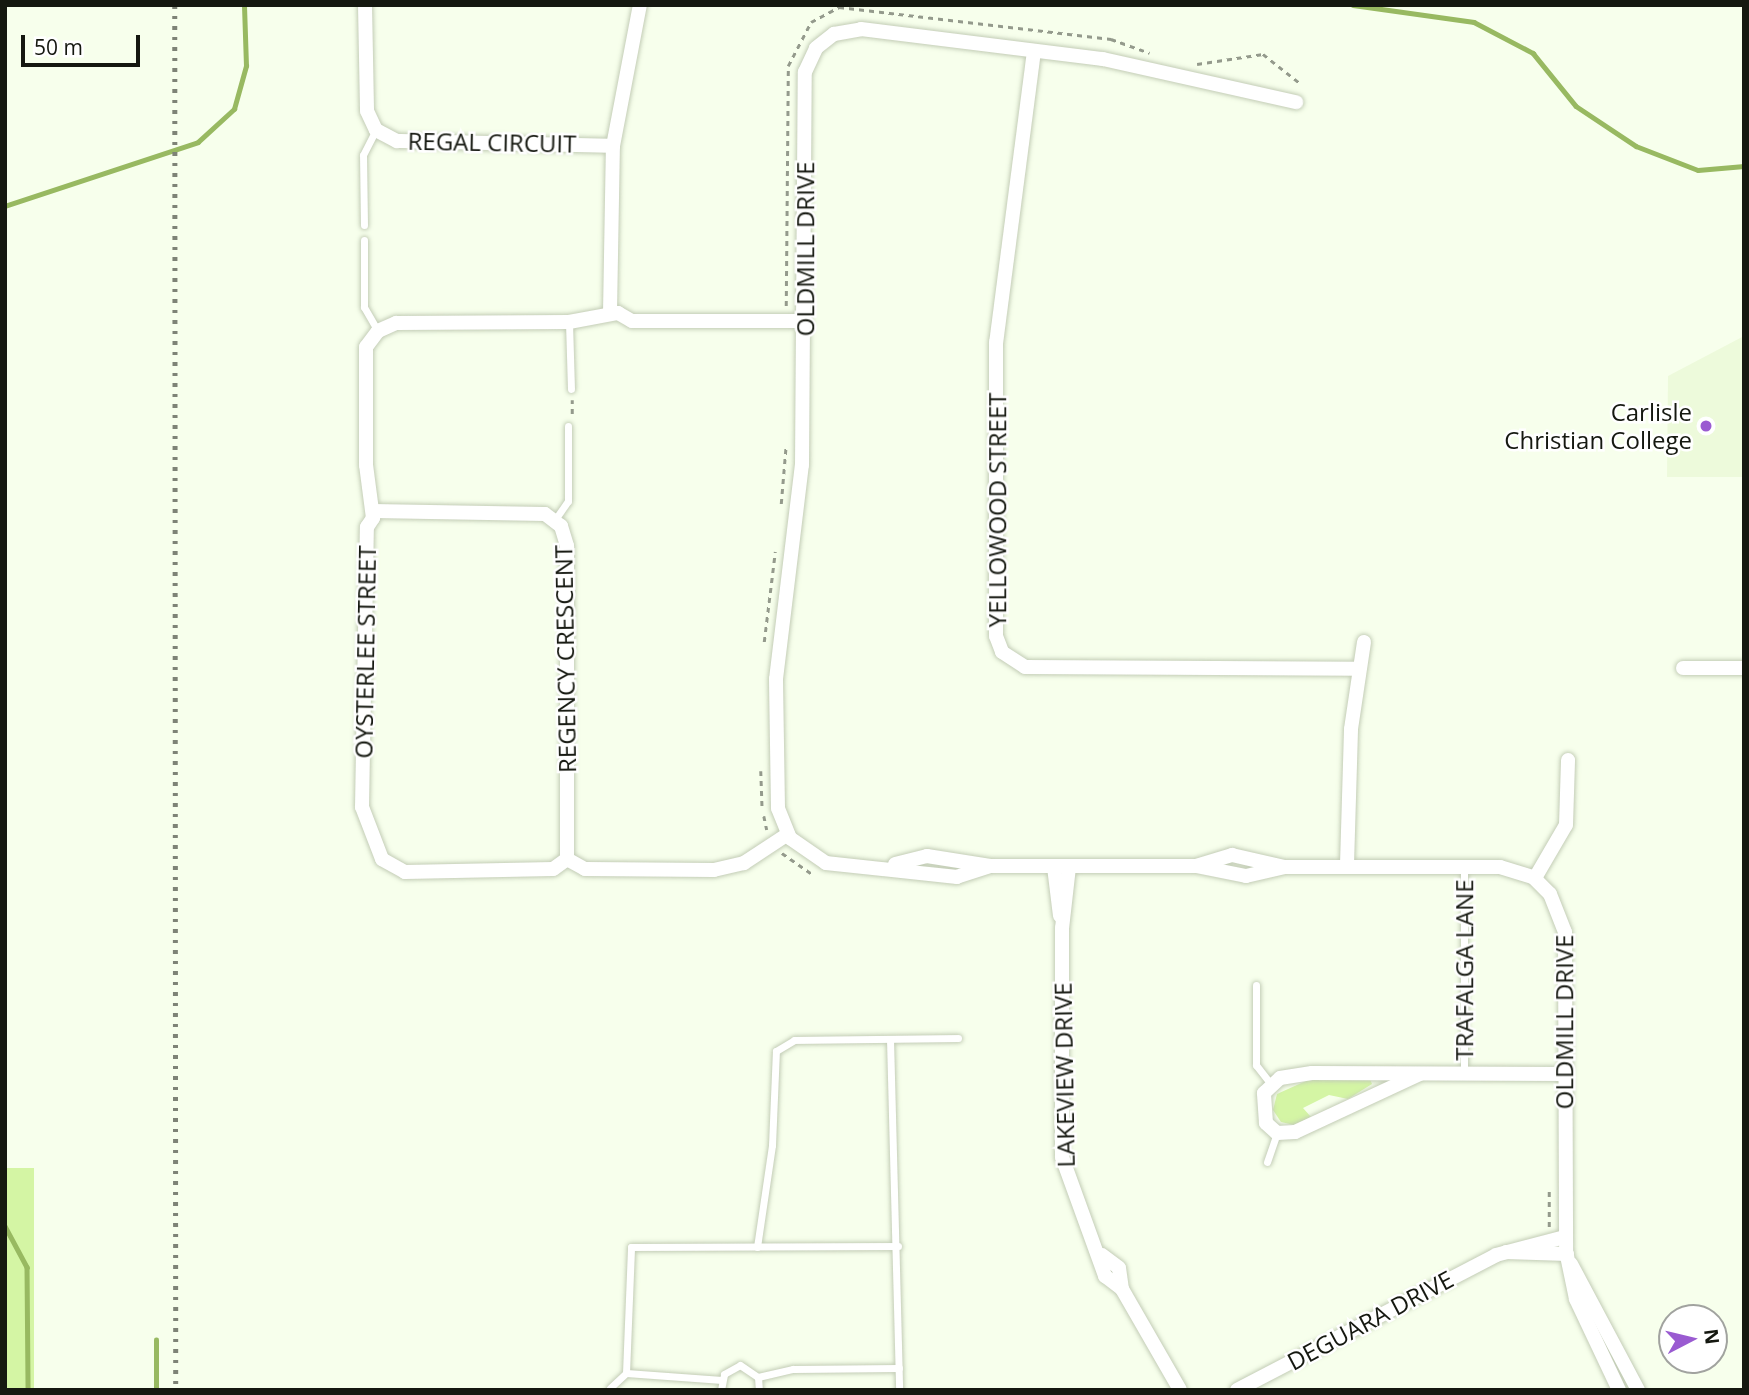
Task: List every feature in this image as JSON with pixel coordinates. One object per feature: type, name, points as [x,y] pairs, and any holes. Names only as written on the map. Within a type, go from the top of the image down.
[{"type":"street","name":"REGAL CIRCUIT","points":[[365,5],[366,97],[376,130],[397,141],[613,146]]},
{"type":"street","name":"REGAL CIRCUIT","points":[[610,313],[613,146],[640,5]]},
{"type":"street","name":"OLDMILL DRIVE","points":[[782,839],[776,797],[776,679],[802,465],[805,72],[816,48],[834,34],[860,29],[1034,51],[1296,102]]},
{"type":"street","name":"YELLOWOOD STREET","points":[[1034,51],[996,342],[996,636],[1002,652],[1025,667],[1357,669]]},
{"type":"street","points":[[378,331],[396,323],[569,322],[610,313],[632,321],[805,321]]},
{"type":"street","name":"OYSTERLEE STREET","points":[[378,331],[366,347],[366,475],[373,511],[367,527],[362,779],[368,835],[382,859],[405,872],[553,869],[568,859]]},
{"type":"street","name":"REGENCY CRESCENT","points":[[373,511],[545,514],[554,521],[567,546],[568,859]]},
{"type":"street","points":[[1351,865],[1350,808],[1357,669],[1364,642]]},
{"type":"street","points":[[1683,668],[1744,668]]},
{"type":"street","points":[[568,859],[586,869],[719,869],[782,839],[827,863],[884,866],[957,877],[990,866],[1196,866],[1246,876],[1284,867],[1351,865],[1506,868],[1535,878],[1566,825],[1568,761]]},
{"type":"street","name":"LAKEVIEW DRIVE","points":[[1062,867],[1062,1157],[1069,1192],[1102,1255],[1119,1268],[1122,1290],[1180,1390]]},
{"type":"street","name":"OLDMILL DRIVE","points":[[1535,878],[1556,903],[1565,932],[1565,1237],[1568,1257],[1576,1298],[1619,1390]]},
{"type":"street","points":[[1420,1074],[1295,1132],[1277,1132],[1264,1115],[1270,1083],[1312,1073],[1565,1074]]},
{"type":"street","name":"DEGUARA DRIVE","points":[[1237,1390],[1505,1252],[1565,1237]]},
{"type":"street","name":"DEGUARA DRIVE","points":[[1505,1252],[1568,1257]]},
{"type":"street","name":"OLDMILL DRIVE","points":[[1568,1257],[1638,1390]]},
{"type":"lane","points":[[364,225],[363,155],[376,130]]},
{"type":"lane","points":[[364,240],[364,307],[378,331]]},
{"type":"lane","points":[[569,322],[571,389]]},
{"type":"lane","points":[[554,521],[568,501],[568,426]]},
{"type":"lane","name":"TRAFALGA LANE","points":[[1464,867],[1464,1074]]},
{"type":"lane","points":[[1256,985],[1256,1065],[1270,1083]]},
{"type":"lane","points":[[757,1247],[758,1204],[772,1146],[776,1051],[794,1040],[958,1038]]},
{"type":"lane","points":[[890,1039],[898,1246],[899,1390]]},
{"type":"lane","points":[[1267,1162],[1277,1132]]},
{"type":"lane","points":[[610,1388],[626,1373],[631,1247],[898,1246]]},
{"type":"lane","points":[[626,1373],[722,1380],[740,1366],[758,1377],[793,1369],[899,1368]]},
{"type":"lane","points":[[758,1377],[759,1390]]},
{"type":"lane","points":[[721,1390],[722,1380]]},
{"type":"path","points":[[786,321],[788,66],[811,22],[839,6],[1111,39],[1159,56]]},
{"type":"path","points":[[1184,61],[1263,54],[1301,84]]},
{"type":"path","points":[[568,426],[571,389]]},
{"type":"path","points":[[782,509],[780,460],[787,438]]},
{"type":"path","points":[[764,650],[776,547]]},
{"type":"path","points":[[761,759],[762,810],[782,839],[785,857],[820,876]]},
{"type":"path","points":[[1548,1240],[1549,1181]]},
{"type":"shaded area","name":"Carlisle Christian College","points":[[1744,336],[1744,477],[1667,477],[1668,376]]},
{"type":"green space","points":[[1370,1079],[1372,1084],[1348,1099],[1329,1095],[1303,1108],[1311,1117],[1294,1125],[1281,1122],[1273,1110],[1277,1094],[1308,1080]]},
{"type":"green space","points":[[5,1168],[34,1168],[34,1390],[5,1390]]},
{"type":"waterway","points":[[5,206],[198,142],[234,109],[246,66],[244,5]]},
{"type":"waterway","points":[[1353,5],[1474,22],[1533,53],[1576,106],[1636,146],[1698,170],[1744,166]]},
{"type":"waterway","points":[[5,1226],[27,1267],[28,1390]]},
{"type":"waterway","points":[[156,1340],[156,1390]]},
{"type":"railway","points":[[175,5],[176,1390]]},
{"type":"place","name":"Carlisle Christian College","points":[[1706,426]]}]
